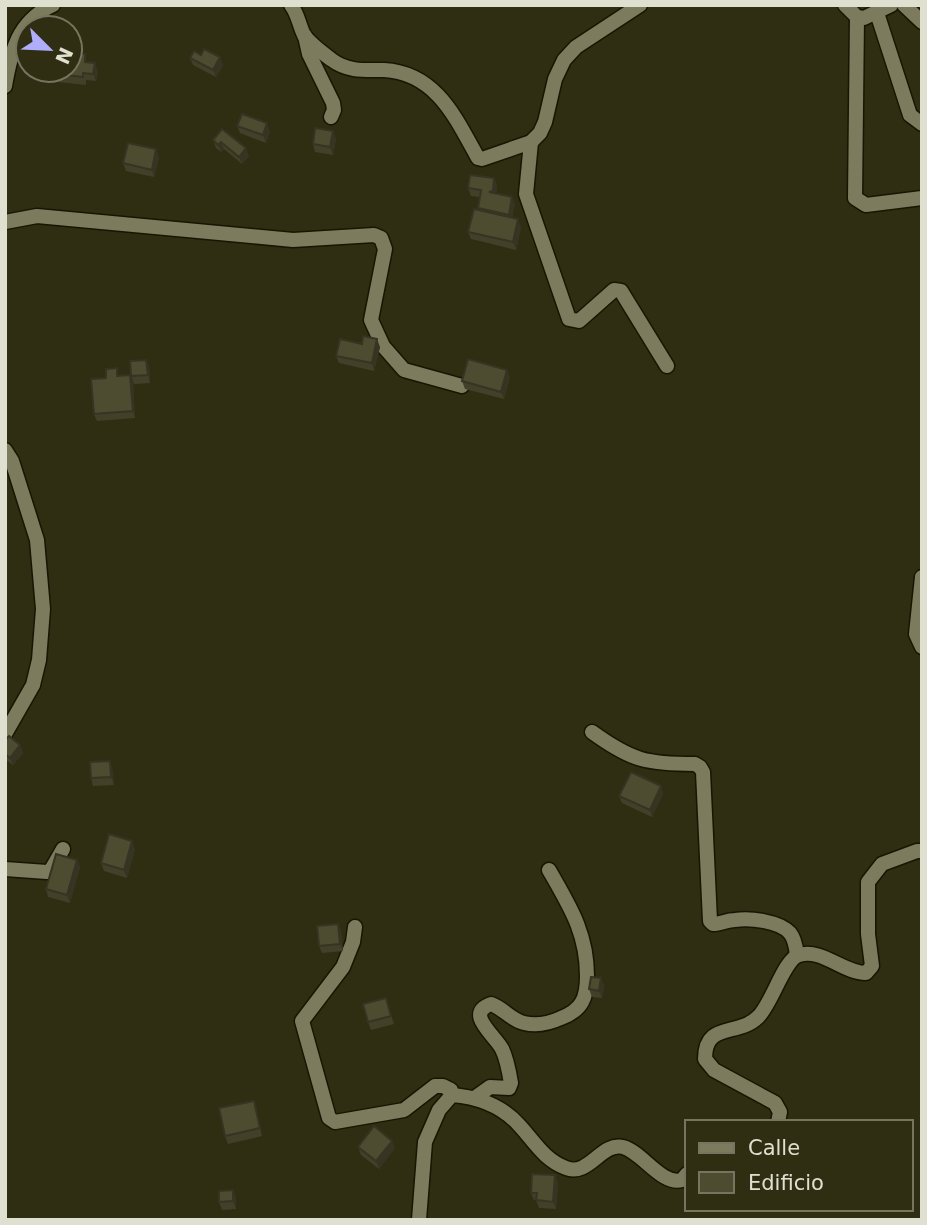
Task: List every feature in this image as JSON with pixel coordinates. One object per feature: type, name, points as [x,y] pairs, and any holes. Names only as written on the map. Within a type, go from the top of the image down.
[{"type":"street","points":[[5,86],[11,53],[18,36],[28,22],[53,5]]},
{"type":"street","points":[[291,5],[305,36],[309,54],[333,103],[331,117]]},
{"type":"street","points":[[845,5],[857,17],[864,18],[891,5]]},
{"type":"street","points":[[904,5],[922,22]]},
{"type":"street","points":[[305,36],[342,66],[389,71],[418,80],[442,98],[478,158],[485,159],[531,142],[540,133],[545,122],[555,79],[564,60],[576,47],[639,6]]},
{"type":"street","points":[[877,13],[908,110],[913,120],[922,124]]},
{"type":"street","points":[[857,17],[855,198],[866,205],[922,198]]},
{"type":"street","points":[[531,142],[526,194],[569,319],[579,321],[614,290],[621,291],[667,366]]},
{"type":"street","points":[[5,222],[37,216],[293,240],[374,235],[380,238],[385,249],[371,320],[383,346],[404,370],[462,386]]},
{"type":"street","points":[[5,450],[12,461],[37,540],[43,609],[39,660],[33,685],[5,734]]},
{"type":"street","points":[[922,577],[916,634],[922,647]]},
{"type":"street","points":[[592,732],[615,749],[635,759],[653,764],[695,764],[700,767],[703,772],[709,921],[719,924],[734,920],[751,920],[778,926],[792,935],[797,955]]},
{"type":"street","points":[[5,869],[47,872],[51,870],[63,849]]},
{"type":"street","points":[[778,1120],[780,1112],[775,1103],[714,1070],[705,1059],[705,1046],[711,1037],[757,1019],[791,960],[797,955],[816,954],[853,973],[866,973],[872,966],[868,934],[868,882],[882,864],[922,851]]},
{"type":"street","points":[[476,1097],[491,1087],[509,1088],[511,1083],[503,1051],[481,1022],[482,1009],[487,1005],[496,1005],[516,1020],[541,1024],[570,1015],[579,1009],[585,999],[587,962],[582,933],[549,870]]},
{"type":"street","points":[[355,927],[353,942],[343,967],[302,1021],[329,1118],[335,1122],[404,1110],[425,1092],[439,1086],[451,1090],[452,1095]]},
{"type":"street","points":[[452,1095],[476,1097],[514,1119],[548,1158],[565,1168],[582,1169],[617,1147],[624,1147],[671,1181],[682,1180],[685,1176]]},
{"type":"street","points":[[419,1220],[425,1142],[439,1110],[452,1095]]},
{"type":"building","points":[[204,49],[220,57],[213,70],[190,58],[194,51],[201,55]]},
{"type":"building","points":[[84,54],[85,62],[95,63],[93,74],[84,73]]},
{"type":"building","points":[[242,114],[267,123],[263,135],[237,126]]},
{"type":"building","points":[[315,128],[333,131],[330,147],[313,144]]},
{"type":"building","points":[[222,129],[246,148],[239,157],[221,142],[218,145],[213,140]]},
{"type":"building","points":[[128,143],[156,149],[152,170],[123,163]]},
{"type":"building","points":[[470,175],[494,178],[493,191],[489,192],[512,197],[509,215],[478,208],[481,190],[468,188]]},
{"type":"building","points":[[474,209],[518,219],[513,242],[468,232]]},
{"type":"building","points":[[363,336],[377,339],[372,363],[336,356],[340,339],[362,344]]},
{"type":"building","points":[[468,359],[507,370],[501,392],[462,381]]},
{"type":"building","points":[[146,360],[148,375],[131,376],[130,361]]},
{"type":"building","points":[[117,368],[117,376],[130,375],[133,411],[94,414],[91,379],[106,378],[106,369]]},
{"type":"building","points":[[9,736],[20,745],[10,758],[5,754],[5,740]]},
{"type":"building","points":[[110,761],[111,777],[91,778],[90,762]]},
{"type":"building","points":[[631,772],[661,786],[650,810],[619,796]]},
{"type":"building","points":[[109,834],[132,841],[124,870],[101,863]]},
{"type":"building","points":[[56,854],[77,860],[67,895],[46,889]]},
{"type":"building","points":[[338,924],[340,944],[319,946],[317,926]]},
{"type":"building","points":[[591,977],[601,978],[599,991],[589,989]]},
{"type":"building","points":[[386,998],[391,1016],[368,1022],[363,1004]]},
{"type":"building","points":[[254,1101],[260,1128],[225,1136],[219,1108]]},
{"type":"building","points":[[374,1126],[392,1141],[376,1161],[358,1147]]},
{"type":"building","points":[[532,1174],[555,1175],[553,1202],[536,1200],[537,1193],[531,1193]]},
{"type":"building","points":[[233,1190],[233,1201],[219,1202],[219,1191]]}]
